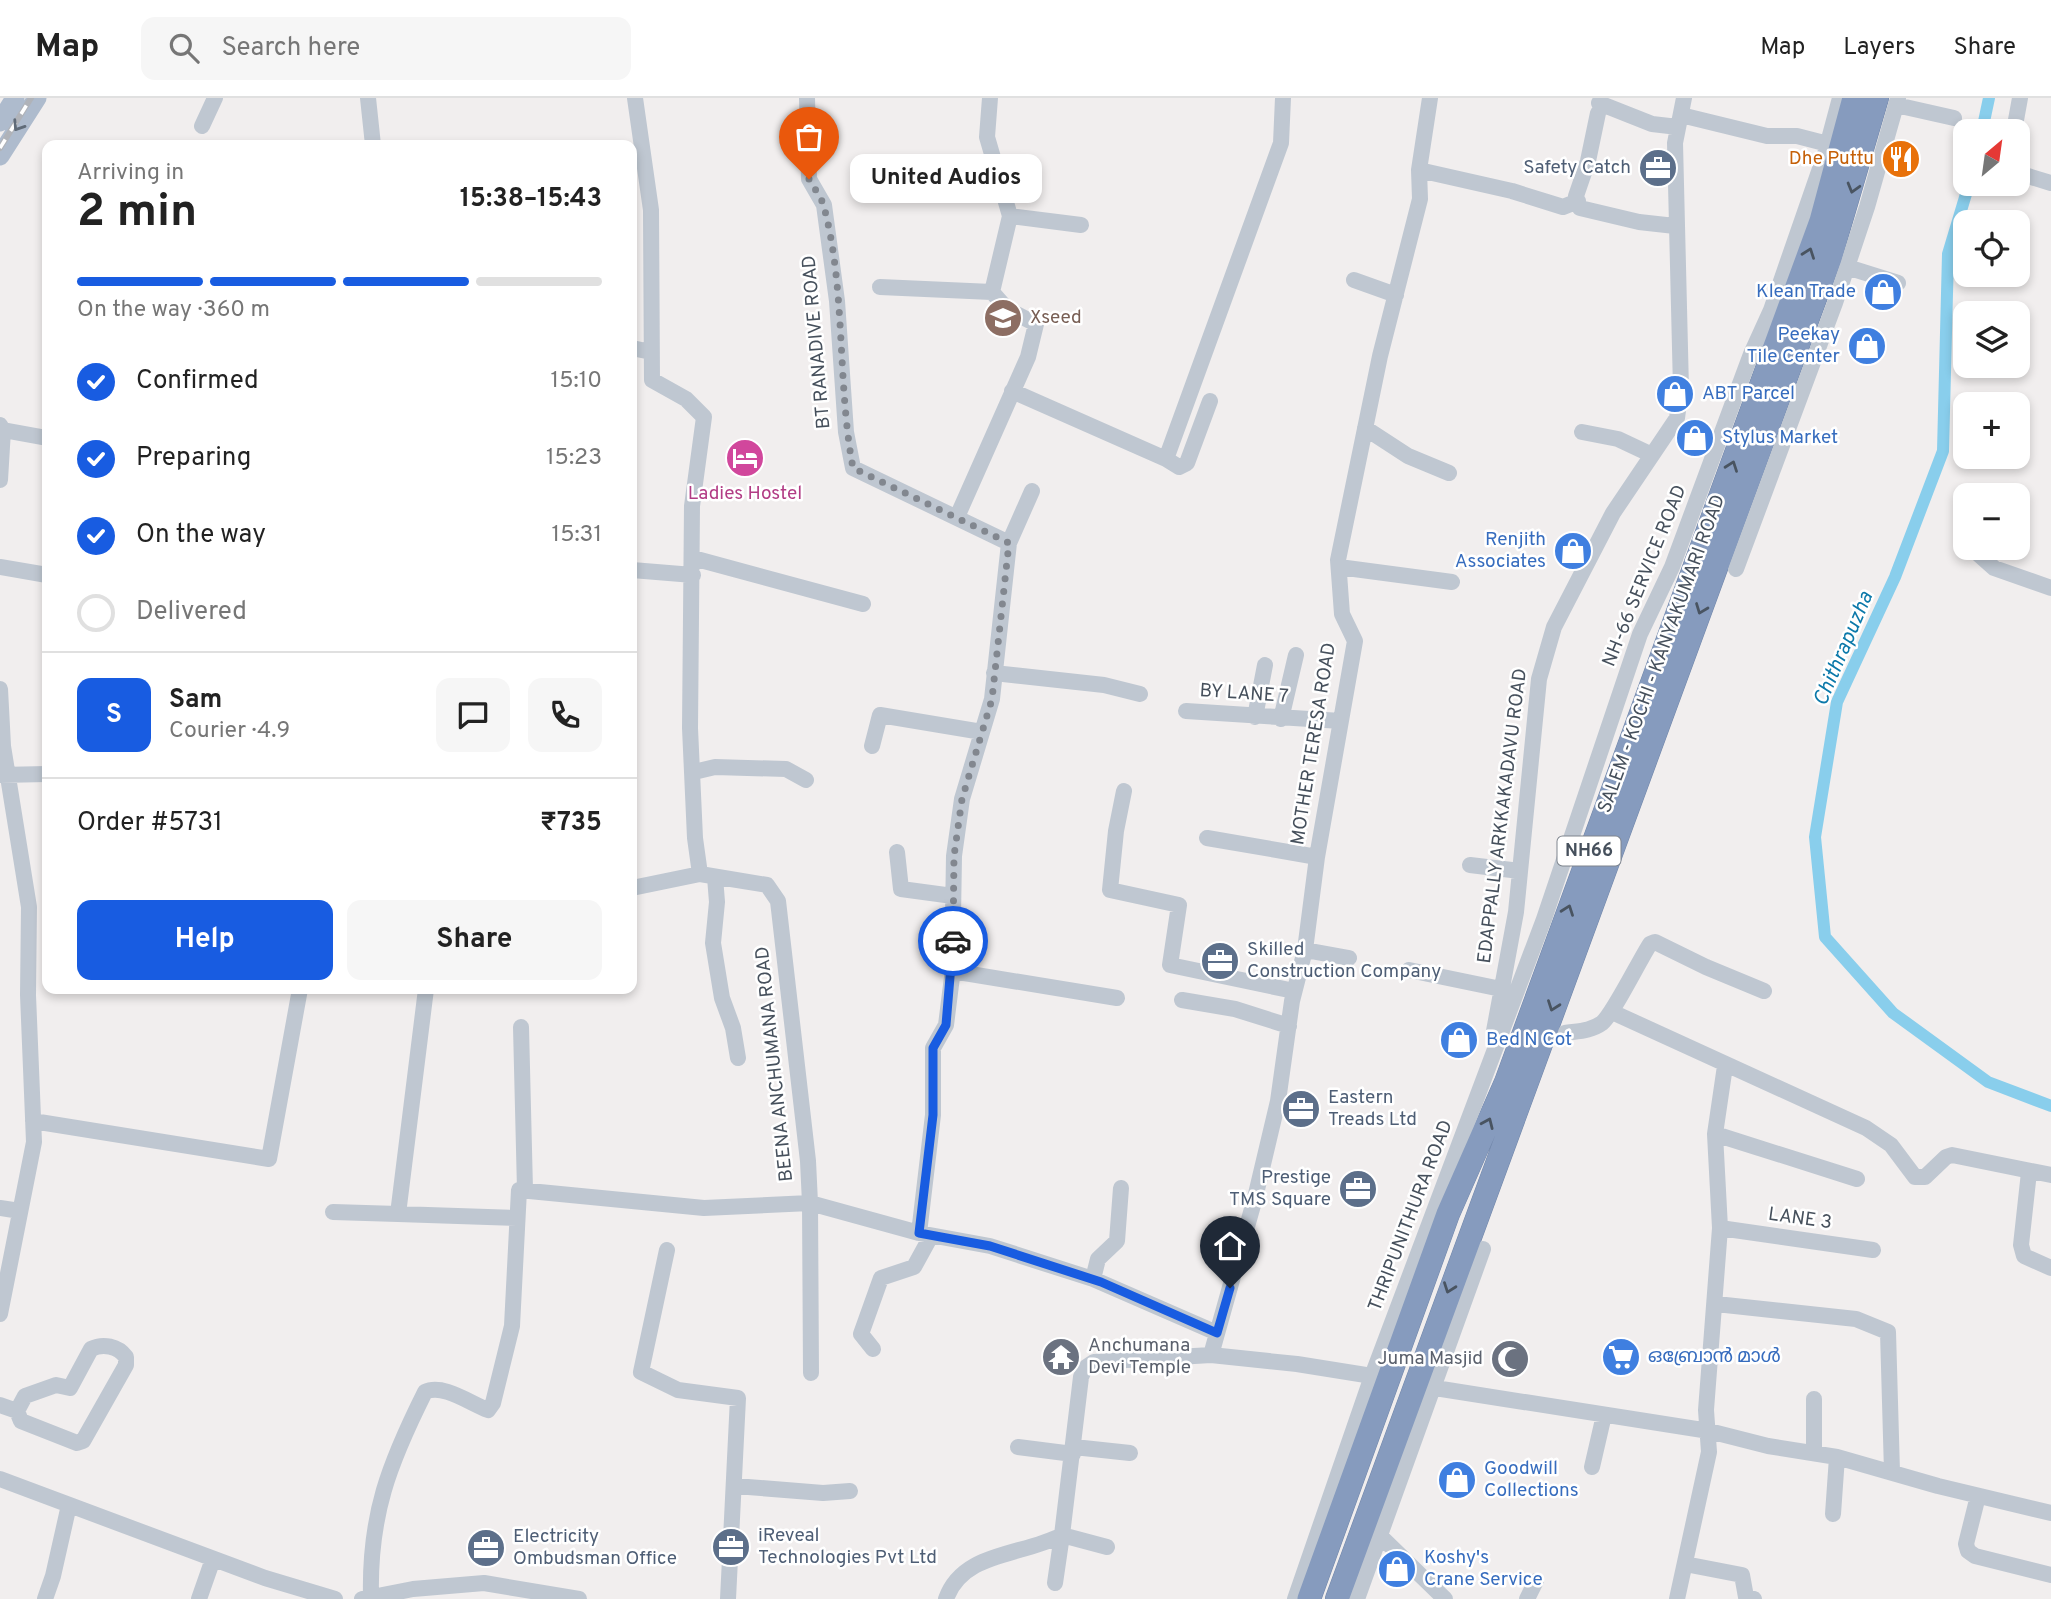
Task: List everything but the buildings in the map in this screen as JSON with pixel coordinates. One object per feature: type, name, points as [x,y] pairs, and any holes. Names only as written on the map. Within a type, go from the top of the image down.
[{"type":"highway","name":"SALEM - KOCHI - KANYAKUMARI ROAD","points":[[1337,1599],[1372,1528],[1727,566],[1854,98]]},
{"type":"highway","name":"SALEM - KOCHI - KANYAKUMARI ROAD","points":[[1300,1597],[1401,1319],[1506,1082],[1784,354],[1890,100]]},
{"type":"main road","points":[[0,156],[37,98]]},
{"type":"street","points":[[202,126],[215,98]]},
{"type":"street","points":[[368,98],[372,140]]},
{"type":"street","points":[[635,98],[651,210],[652,380],[686,399],[704,417],[692,506],[690,728],[695,838],[717,902],[713,943],[722,998],[733,1028],[738,1058]]},
{"type":"street","name":"BT RANADIVE ROAD","points":[[807,98],[809,179],[824,205],[837,300],[846,432],[853,468],[1009,543]]},
{"type":"street","points":[[990,98],[987,137],[1010,216],[992,292]]},
{"type":"street","points":[[1166,459],[1281,143],[1283,98]]},
{"type":"street","name":"MOTHER TERESA ROAD","points":[[1211,1355],[1255,1198],[1278,1101],[1294,991],[1305,950],[1317,857],[1355,641],[1342,614],[1339,567],[1365,428],[1420,199],[1419,170],[1430,98]]},
{"type":"street","name":"EDAPPALLY ARKKAKADAVU ROAD","points":[[1487,1070],[1516,912],[1539,679],[1554,627],[1612,513],[1677,418],[1681,389],[1675,143],[1685,98]]},
{"type":"street","name":"NH-66 SERVICE ROAD","points":[[1487,1070],[1544,919],[1640,634],[1672,567],[1751,354],[1771,310],[1828,144],[1840,98]]},
{"type":"street","points":[[2016,119],[2020,98]]},
{"type":"street","points":[[1727,566],[1847,267],[1890,100],[1954,117]]},
{"type":"street","points":[[1675,226],[1639,222],[1580,208],[1576,196],[1588,161],[1599,108],[1652,124],[1679,121],[1767,136],[1797,136],[1828,144]]},
{"type":"street","points":[[1419,170],[1512,191],[1563,206],[1578,201]]},
{"type":"street","points":[[2030,177],[2051,183]]},
{"type":"street","points":[[1010,216],[1082,225]]},
{"type":"street","points":[[1847,267],[1898,283]]},
{"type":"street","points":[[1354,280],[1396,295]]},
{"type":"street","points":[[880,286],[992,292],[1007,309],[1036,324],[1028,356],[957,517]]},
{"type":"street","points":[[637,349],[652,352]]},
{"type":"street","points":[[1012,391],[1179,467],[1187,463],[1210,401]]},
{"type":"street","points":[[0,480],[1,427],[42,437]]},
{"type":"street","points":[[1365,428],[1408,456],[1449,472]]},
{"type":"street","points":[[1582,432],[1618,439],[1652,455]]},
{"type":"street","points":[[873,1349],[861,1334],[880,1278],[915,1267],[925,1234],[933,1115],[933,1048],[946,1025],[952,971],[954,856],[962,799],[992,699],[1009,543],[1032,491]]},
{"type":"street","points":[[1985,560],[1994,568],[2051,588]]},
{"type":"street","points":[[637,570],[693,566],[863,604]]},
{"type":"street","points":[[0,567],[42,574]]},
{"type":"street","points":[[1339,567],[1452,582]]},
{"type":"street","points":[[1281,719],[1296,655]]},
{"type":"street","points":[[1255,717],[1265,665]]},
{"type":"street","points":[[994,673],[1104,685],[1140,694]]},
{"type":"street","points":[[0,689],[4,774],[29,907],[28,995],[34,1142],[0,1314]]},
{"type":"street","name":"BY LANE 7","points":[[1186,711],[1341,721]]},
{"type":"street","points":[[872,746],[880,715],[982,732]]},
{"type":"street","points":[[694,772],[715,767],[786,769],[806,780]]},
{"type":"street","points":[[4,774],[42,774]]},
{"type":"street","points":[[1124,791],[1116,831],[1110,890],[1179,905],[1170,965],[1294,991]]},
{"type":"street","points":[[1207,838],[1317,857]]},
{"type":"street","points":[[897,852],[901,889],[953,896]]},
{"type":"street","points":[[1471,865],[1520,871]]},
{"type":"street","name":"BEENA ANCHUMANA ROAD","points":[[637,887],[708,876],[766,885],[778,901],[808,1161],[810,1203],[925,1234],[990,1246],[1093,1279],[1217,1333]]},
{"type":"street","points":[[1565,1033],[1589,1030],[1601,1024],[1612,1012],[1632,971],[1655,942],[1764,991]]},
{"type":"street","points":[[1305,950],[1349,958]]},
{"type":"street","points":[[1409,970],[1501,989]]},
{"type":"street","points":[[952,971],[1117,998]]},
{"type":"street","points":[[33,1121],[269,1159],[299,994]]},
{"type":"street","points":[[398,1214],[425,994]]},
{"type":"street","points":[[1182,1000],[1235,1009],[1289,1026]]},
{"type":"street","points":[[1612,1012],[1725,1066],[1755,1076],[1795,1098],[1827,1109],[1878,1135],[1905,1161],[1915,1177],[1925,1177],[1946,1157],[1952,1155],[2051,1175]]},
{"type":"street","points":[[521,1027],[525,1191]]},
{"type":"street","points":[[1677,1599],[1709,1452],[1706,1410],[1720,1228],[1715,1134],[1725,1066]]},
{"type":"street","name":"THRIPUNITHURA ROAD","points":[[1300,1597],[1372,1376],[1401,1319],[1487,1070]]},
{"type":"street","points":[[1715,1134],[1857,1179]]},
{"type":"street","points":[[2029,1172],[2021,1245],[2024,1256],[2051,1268]]},
{"type":"street","points":[[1093,1279],[1098,1259],[1117,1241],[1121,1188]]},
{"type":"street","points":[[579,1599],[505,1592],[484,1583],[413,1589],[366,1598],[380,1498],[386,1474],[425,1392],[433,1389],[443,1391],[488,1410],[493,1403],[512,1326],[519,1190],[704,1208],[810,1203],[811,1373]]},
{"type":"street","points":[[0,1208],[20,1211]]},
{"type":"street","points":[[333,1212],[517,1218]]},
{"type":"street","name":"LANE 3","points":[[1720,1228],[1873,1250]]},
{"type":"street","points":[[1357,1599],[1372,1528],[1435,1388],[1474,1246]]},
{"type":"street","points":[[667,1250],[641,1372],[678,1390],[738,1398],[728,1599]]},
{"type":"street","points":[[1716,1304],[1856,1319],[1888,1332],[1892,1472]]},
{"type":"street","points":[[0,1405],[17,1411],[21,1420],[77,1443],[83,1441],[126,1365],[126,1357],[110,1346],[100,1345],[91,1349],[70,1388],[56,1385],[25,1396],[17,1411]]},
{"type":"street","points":[[1055,1583],[1074,1450],[1081,1377],[1085,1368],[1094,1362],[1211,1355],[1297,1364],[1372,1376]]},
{"type":"street","points":[[1435,1388],[1709,1431],[1836,1457],[2051,1513]]},
{"type":"street","points":[[1814,1399],[1814,1453]]},
{"type":"street","points":[[1592,1467],[1604,1415]]},
{"type":"street","points":[[1018,1447],[1130,1453]]},
{"type":"street","points":[[1833,1514],[1836,1457]]},
{"type":"street","points":[[0,1479],[213,1559],[335,1599]]},
{"type":"street","points":[[735,1486],[823,1493],[850,1491]]},
{"type":"street","points":[[1978,1496],[1966,1544],[1968,1551],[1975,1556],[2051,1575]]},
{"type":"street","points":[[45,1599],[69,1505]]},
{"type":"street","points":[[1372,1528],[1445,1599]]},
{"type":"street","points":[[946,1599],[952,1584],[979,1562],[1062,1535],[1107,1548]]},
{"type":"street","points":[[199,1599],[213,1559]]},
{"type":"street","points":[[1685,1564],[1742,1576],[1746,1597],[1754,1599]]},
{"type":"street","points":[[1527,1599],[1536,1581]]},
{"type":"waterway","name":"Chithrapuzha","points":[[1985,119],[1989,98]]},
{"type":"waterway","name":"Chithrapuzha","points":[[1965,196],[1948,254],[1943,451],[1895,577],[1837,702],[1815,837],[1825,937],[1893,1013],[1988,1082],[2051,1106]]},
{"type":"railway","points":[[0,148],[31,98]]},
{"type":"way so far","points":[[809,179],[824,205],[837,300],[846,432],[853,468],[1009,543],[992,699],[962,799],[954,856],[953,941]]},
{"type":"place","name":"Dhe Puttu","points":[[1901,159]]},
{"type":"place","name":"Safety Catch","points":[[1658,168]]},
{"type":"place","name":"United Audios","points":[[809,179]]},
{"type":"place","name":"Klean Trade","points":[[1883,292]]},
{"type":"place","name":"Xseed","points":[[1003,318]]},
{"type":"place","name":"Peekay Tile Center","points":[[1867,346]]},
{"type":"place","name":"ABT Parcel","points":[[1675,394]]},
{"type":"place","name":"Stylus Market","points":[[1695,438]]},
{"type":"place","name":"Ladies Hostel","points":[[745,458]]},
{"type":"place","name":"Renjith Associates","points":[[1573,551]]},
{"type":"place","name":"Skilled Construction Company","points":[[1220,961]]},
{"type":"place","name":"Bed N Cot","points":[[1459,1040]]},
{"type":"place","name":"Eastern Treads Ltd","points":[[1301,1109]]},
{"type":"place","name":"Prestige TMS Square","points":[[1358,1189]]},
{"type":"place","name":"Anchumana Devi Temple","points":[[1061,1357]]},
{"type":"place","name":"ഒബ്രോൻ മാൾ","points":[[1621,1357]]},
{"type":"place","name":"Juma Masjid","points":[[1510,1359]]},
{"type":"place","name":"Goodwill Collections","points":[[1457,1480]]},
{"type":"place","name":"iReveal Technologies Pvt Ltd","points":[[731,1547]]},
{"type":"place","name":"Electricity Ombudsman Office","points":[[486,1548]]},
{"type":"place","name":"Koshy's Crane Service","points":[[1397,1569]]},
{"type":"route","points":[[953,941],[946,1025],[933,1048],[933,1115],[919,1233],[990,1246],[1101,1282],[1217,1333],[1230,1288]]}]
